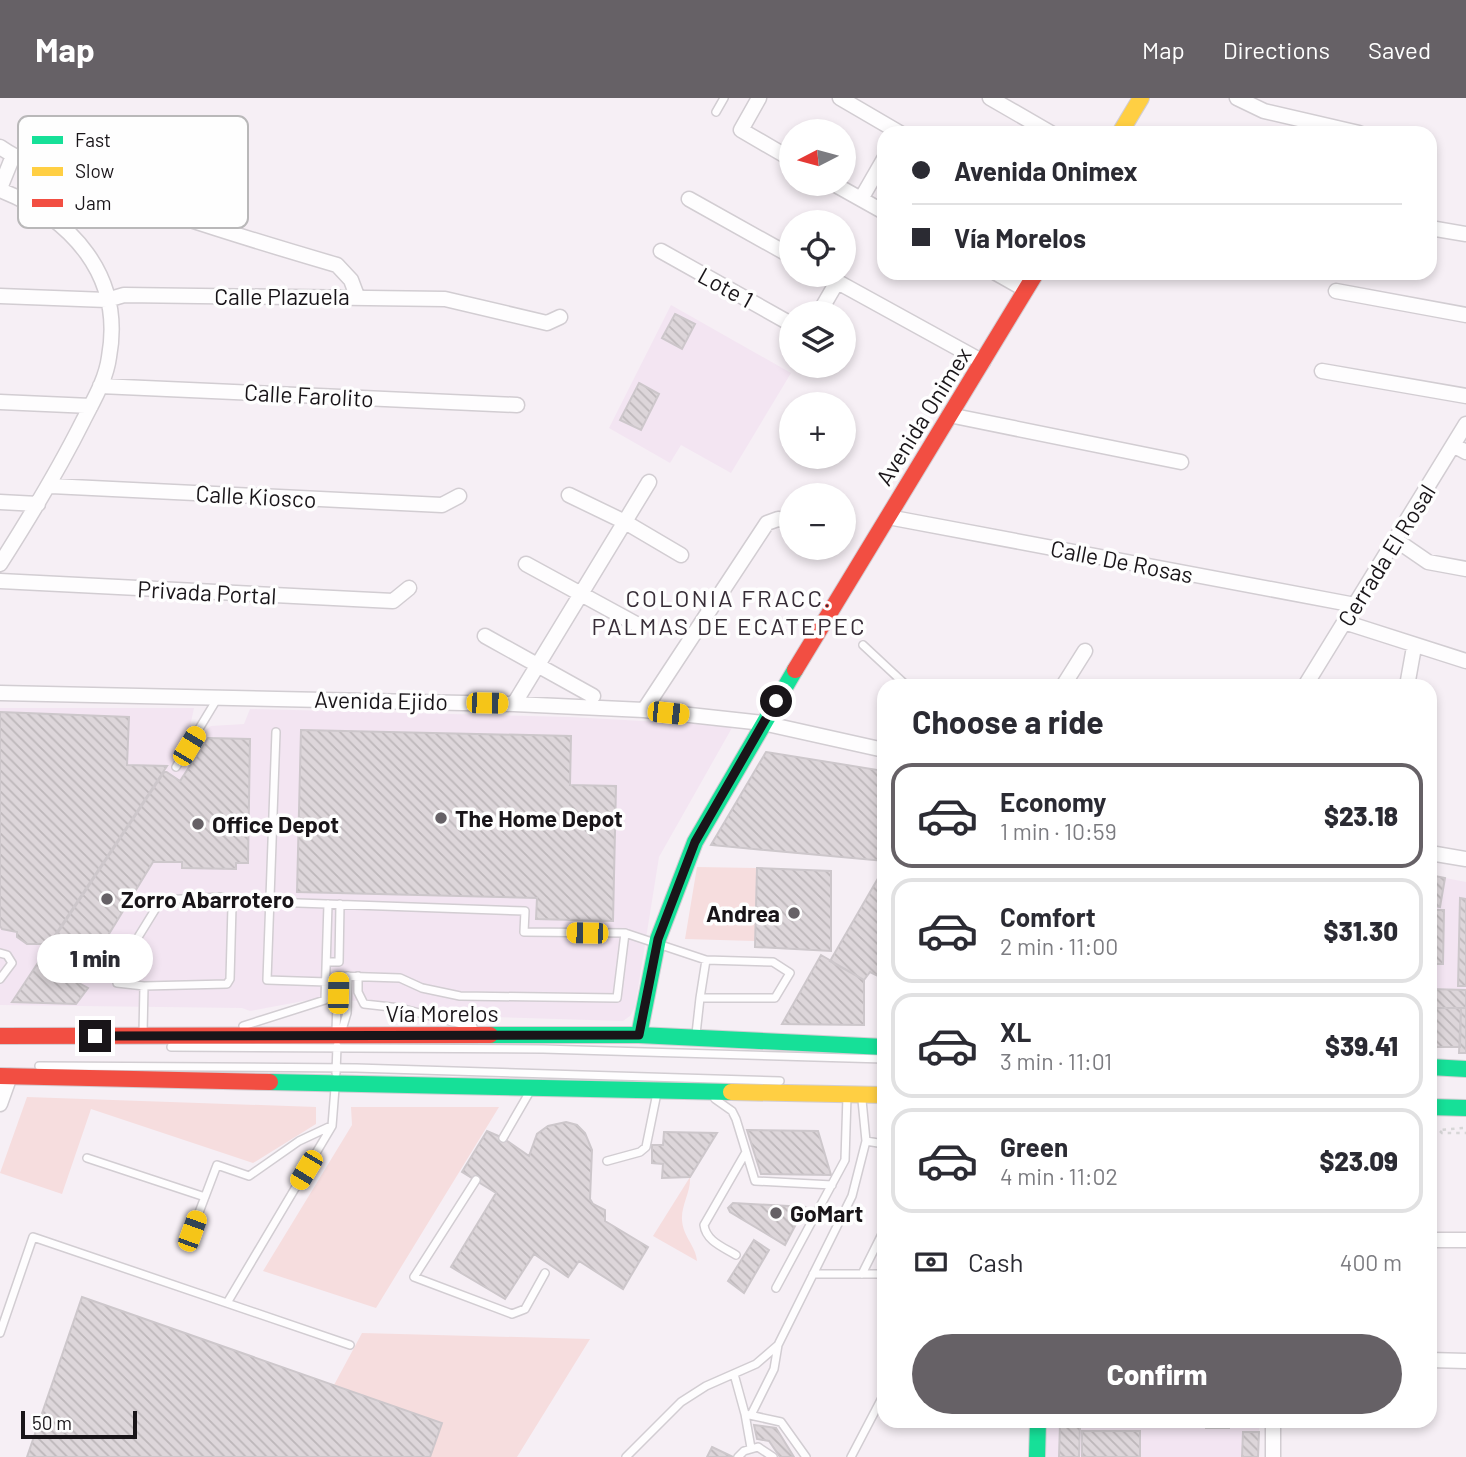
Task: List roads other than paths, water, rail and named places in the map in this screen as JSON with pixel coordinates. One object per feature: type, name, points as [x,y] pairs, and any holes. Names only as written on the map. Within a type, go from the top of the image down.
[{"type":"main road","points":[[1124,126],[1141,98]]},
{"type":"main road","name":"Avenida Onimex","points":[[639,1035],[656,945],[695,842],[763,723],[1032,280]]},
{"type":"main road","name":"Vía Morelos","points":[[0,1036],[208,1036],[337,1042],[503,1036],[639,1035],[877,1046]]},
{"type":"main road","points":[[1437,1067],[1466,1069]]},
{"type":"main road","points":[[5,1076],[336,1075],[533,1086],[877,1095]]},
{"type":"main road","points":[[1437,1107],[1466,1108]]},
{"type":"main road","points":[[1037,1457],[1038,1428]]},
{"type":"street","points":[[759,98],[741,130],[779,152]]},
{"type":"street","points":[[840,98],[887,126]]},
{"type":"street","points":[[990,98],[1039,126]]},
{"type":"street","points":[[1237,98],[1264,111],[1329,126]]},
{"type":"street","points":[[0,147],[18,158]]},
{"type":"street","points":[[13,156],[0,189],[18,196]]},
{"type":"street","points":[[861,199],[877,171]]},
{"type":"street","points":[[856,196],[877,208]]},
{"type":"street","points":[[689,199],[779,249]]},
{"type":"street","points":[[0,564],[51,486],[91,406],[110,357],[107,300],[93,261],[78,239],[66,228]]},
{"type":"street","points":[[207,228],[337,265],[351,281],[357,296]]},
{"type":"street","points":[[1437,229],[1466,234]]},
{"type":"street","name":"Lote 1","points":[[661,251],[779,317]]},
{"type":"street","points":[[1008,280],[1026,290]]},
{"type":"street","points":[[847,287],[983,362]]},
{"type":"street","points":[[1336,291],[1466,315]]},
{"type":"street","name":"Calle Plazuela","points":[[0,296],[107,300],[124,295],[445,299],[547,323],[561,317]]},
{"type":"street","points":[[1322,372],[1466,396]]},
{"type":"street","name":"Calle Farolito","points":[[100,386],[517,404]]},
{"type":"street","points":[[0,402],[91,406]]},
{"type":"street","points":[[949,415],[1181,462]]},
{"type":"street","name":"Cerrada El Rosal","points":[[1309,679],[1396,540],[1460,448],[1466,424]]},
{"type":"street","points":[[514,704],[649,482]]},
{"type":"street","name":"Calle Kiosco","points":[[51,486],[442,505],[458,496]]},
{"type":"street","points":[[569,495],[625,522],[681,555]]},
{"type":"street","points":[[0,502],[38,505]]},
{"type":"street","name":"Calle De Rosas","points":[[888,517],[1355,605]]},
{"type":"street","points":[[644,710],[767,523],[779,520]]},
{"type":"street","points":[[1396,540],[1428,562],[1466,569]]},
{"type":"street","points":[[526,564],[636,624]]},
{"type":"street","name":"Privada Portal","points":[[0,581],[393,601],[409,588]]},
{"type":"street","points":[[1344,622],[1414,647],[1466,661]]},
{"type":"street","points":[[485,636],[593,696]]},
{"type":"street","points":[[1407,679],[1414,647]]},
{"type":"street","points":[[1067,679],[1085,651]]},
{"type":"street","name":"Avenida Ejido","points":[[0,694],[514,704],[644,710],[763,723],[877,748]]},
{"type":"street","points":[[1437,854],[1466,859]]},
{"type":"street","points":[[0,1104],[5,1076]]},
{"type":"street","points":[[1437,1240],[1466,1240]]},
{"type":"street","points":[[1437,1360],[1466,1361]]},
{"type":"street","points":[[1273,1428],[1273,1457]]},
{"type":"lane","points":[[716,112],[724,98]]},
{"type":"lane","points":[[863,645],[900,679]]},
{"type":"lane","points":[[176,767],[219,697]]},
{"type":"lane","points":[[276,732],[268,980],[327,982]]},
{"type":"lane","points":[[222,897],[231,902],[230,979],[227,984],[144,986],[122,985],[115,978],[161,900],[222,897]]},
{"type":"lane","points":[[270,902],[525,911],[524,932],[625,933],[706,960],[774,962],[790,973],[775,998],[700,998]]},
{"type":"lane","points":[[208,1036],[320,1004],[327,993],[328,904]]},
{"type":"lane","points":[[327,962],[339,961],[340,904]]},
{"type":"lane","points":[[227,1303],[332,1126],[338,976],[400,978],[422,988],[468,997],[617,998],[625,933]]},
{"type":"lane","points":[[0,953],[7,954],[12,963],[0,979]]},
{"type":"lane","points":[[695,1038],[706,960]]},
{"type":"lane","points":[[358,976],[358,992],[364,1004],[400,1008],[503,1036]]},
{"type":"lane","points":[[143,1036],[144,986]]},
{"type":"lane","points":[[0,1042],[114,1045]]},
{"type":"lane","points":[[168,1047],[337,1042],[877,1059]]},
{"type":"lane","points":[[27,1066],[336,1075],[787,1082]]},
{"type":"lane","points":[[1437,1075],[1466,1076]]},
{"type":"lane","points":[[503,1138],[533,1086]]},
{"type":"lane","points":[[607,1161],[640,1152],[646,1147],[657,1089]]},
{"type":"lane","points":[[703,1090],[732,1111],[755,1181],[832,1185]]},
{"type":"lane","points":[[748,1414],[774,1369],[778,1345],[852,1196],[866,1141],[854,1094]]},
{"type":"lane","points":[[776,1288],[845,1160],[854,1094]]},
{"type":"lane","points":[[1437,1099],[1466,1100]]},
{"type":"lane","points":[[192,1231],[216,1166],[248,1176],[299,1141],[332,1126]]},
{"type":"lane","points":[[866,1141],[877,1143]]},
{"type":"lane","points":[[736,1255],[711,1240],[705,1234],[704,1225],[746,1152]]},
{"type":"lane","points":[[87,1158],[205,1197]]},
{"type":"lane","points":[[476,1180],[414,1277],[512,1314],[525,1309],[545,1273]]},
{"type":"lane","points":[[0,1333],[33,1237],[350,1345]]},
{"type":"lane","points":[[862,1274],[877,1244]]},
{"type":"lane","points":[[813,1274],[877,1274]]},
{"type":"lane","points":[[626,1457],[681,1402],[756,1364],[778,1345]]},
{"type":"lane","points":[[734,1374],[748,1414],[751,1448]]},
{"type":"lane","points":[[852,1457],[877,1408]]},
{"type":"lane","points":[[748,1414],[781,1422],[806,1457]]},
{"type":"lane","points":[[738,1457],[751,1448],[765,1450],[773,1457]]},
{"type":"place","name":"The Home Depot","points":[[441,818]]},
{"type":"place","name":"Office Depot","points":[[198,824]]},
{"type":"place","name":"Zorro Abarrotero","points":[[107,899]]},
{"type":"place","name":"Andrea","points":[[794,913]]},
{"type":"place","name":"GoMart","points":[[776,1213]]},
{"type":"district","name":"COLONIA FRACC. PALMAS DE ECATEPEC","points":[[729,611]]}]
